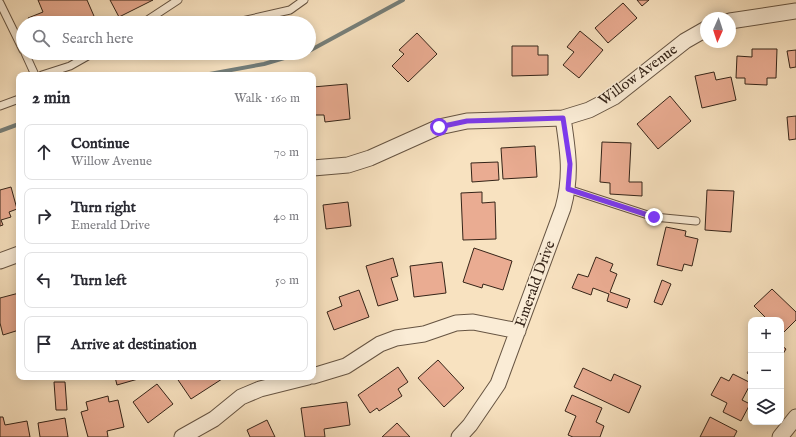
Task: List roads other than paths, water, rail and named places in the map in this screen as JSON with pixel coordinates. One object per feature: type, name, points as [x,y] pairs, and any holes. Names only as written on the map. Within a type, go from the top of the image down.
[{"type":"street","points":[[736,20],[796,11]]},
{"type":"street","name":"Willow Avenue","points":[[316,168],[348,165],[412,140],[439,127],[467,121],[563,118],[589,110],[614,97],[685,41],[700,32]]},
{"type":"street","name":"Emerald Drive","points":[[459,437],[470,425],[498,384],[568,189],[570,164],[563,118]]},
{"type":"street","points":[[0,261],[16,255]]},
{"type":"street","points":[[316,375],[346,366],[380,344],[396,338],[424,334],[456,323],[473,322],[518,331]]},
{"type":"street","points":[[182,437],[214,419],[241,398],[260,389],[296,380]]},
{"type":"street","points":[[780,437],[796,418]]},
{"type":"lane","points":[[154,16],[178,0]]},
{"type":"lane","points":[[264,16],[290,10],[304,0]]},
{"type":"lane","points":[[0,3],[16,36]]},
{"type":"lane","points":[[28,60],[34,72]]},
{"type":"lane","points":[[51,72],[70,66],[80,60]]},
{"type":"lane","points":[[0,106],[16,100]]},
{"type":"lane","points":[[568,189],[654,217],[696,221]]},
{"type":"waterway","points":[[316,47],[403,0]]},
{"type":"waterway","points":[[220,72],[277,60]]},
{"type":"waterway","points":[[0,131],[16,125]]}]
